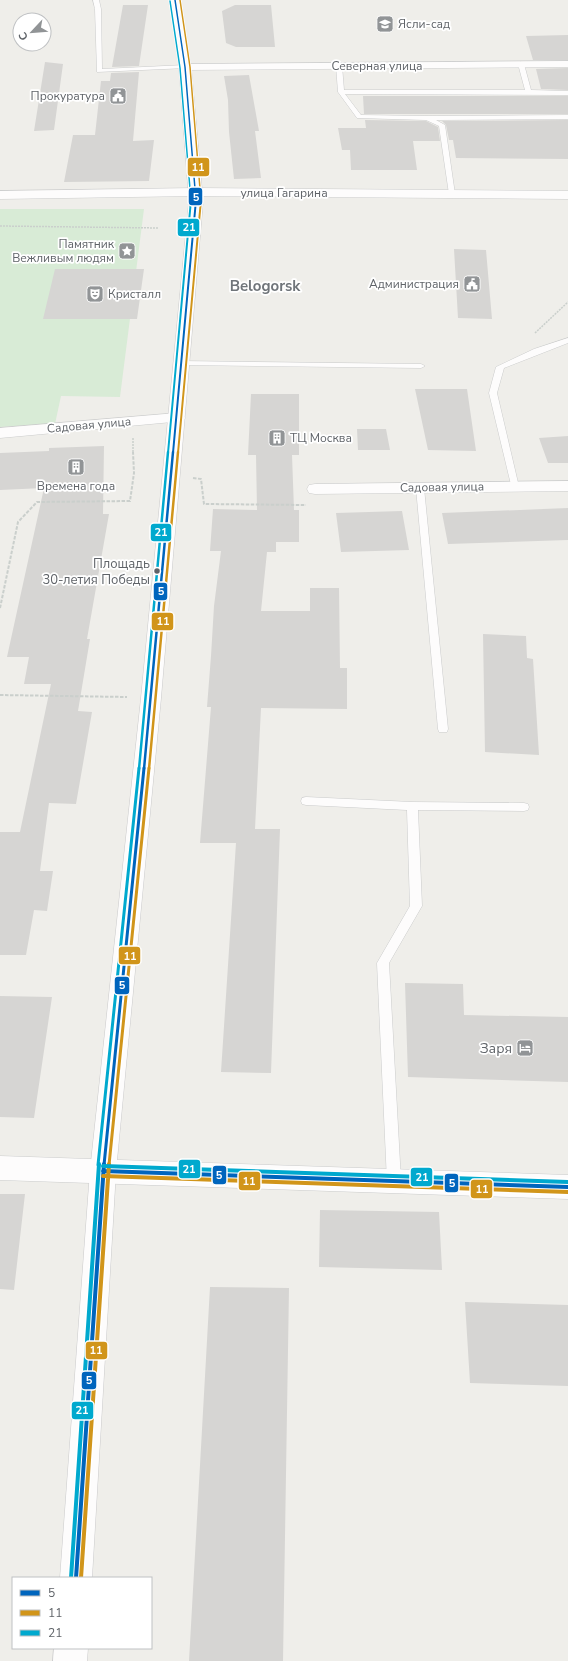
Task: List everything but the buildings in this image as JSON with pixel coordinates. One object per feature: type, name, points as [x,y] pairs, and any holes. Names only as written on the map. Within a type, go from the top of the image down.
[{"type":"main road","points":[[76,1577],[103,1171],[151,698],[196,201],[185,68],[175,0]]},
{"type":"main road","points":[[70,1661],[71,1649]]},
{"type":"street","name":"Северная улица","points":[[185,68],[568,64]]},
{"type":"street","name":"улица Гагарина","points":[[0,195],[196,192],[568,195]]},
{"type":"street","name":"Садовая улица","points":[[0,432],[177,418]]},
{"type":"street","name":"Садовая улица","points":[[315,489],[568,486]]},
{"type":"street","points":[[0,1168],[568,1187]]},
{"type":"lane","points":[[96,0],[98,9],[99,71],[185,68]]},
{"type":"lane","points":[[521,64],[529,92]]},
{"type":"lane","points":[[339,66],[341,92],[359,116],[427,118],[568,118]]},
{"type":"lane","points":[[341,92],[568,93]]},
{"type":"lane","points":[[427,118],[442,125],[452,194]]},
{"type":"lane","points":[[515,487],[493,393],[500,367],[537,350],[568,340]]},
{"type":"lane","points":[[182,363],[422,366]]},
{"type":"lane","points":[[420,488],[443,729]]},
{"type":"lane","points":[[306,801],[412,806],[524,807]]},
{"type":"lane","points":[[394,1181],[383,963],[416,906],[412,806]]},
{"type":"path","points":[[0,226],[159,228]]},
{"type":"path","points":[[0,608],[18,522],[37,502],[130,501],[134,473],[133,436]]},
{"type":"path","points":[[193,478],[201,479],[204,504],[298,506]]},
{"type":"path","points":[[0,695],[151,698]]},
{"type":"green space","points":[[0,209],[144,209],[120,397],[61,396],[55,424],[0,427]]},
{"type":"transit line","name":"5","points":[[76,1577],[103,1171],[151,698],[196,201],[185,67],[175,0]]},
{"type":"transit line","name":"11","points":[[81,1577],[108,1171],[156,698],[201,201],[190,67],[180,0]]},
{"type":"transit line","name":"21","points":[[71,1577],[98,1170],[146,698],[191,201],[180,68],[170,1]]},
{"type":"transit line","name":"21","points":[[103,1166],[568,1182]]},
{"type":"transit line","name":"5","points":[[103,1171],[568,1187]]},
{"type":"transit line","name":"11","points":[[103,1176],[568,1192]]},
{"type":"place","name":"Ясли-сад","points":[[385,24]]},
{"type":"place","name":"Прокуратура","points":[[118,96]]},
{"type":"place","name":"Памятник Вежливым людям","points":[[127,251]]},
{"type":"place","name":"Администрация","points":[[472,284]]},
{"type":"place","name":"Кристалл","points":[[95,294]]},
{"type":"place","name":"ТЦ Москва","points":[[277,438]]},
{"type":"place","name":"Времена года","points":[[76,467]]},
{"type":"place","name":"Площадь 30-летия Победы","points":[[157,571]]},
{"type":"place","name":"Заря","points":[[525,1048]]},
{"type":"district","name":"Belogorsk","points":[[265,286]]}]
